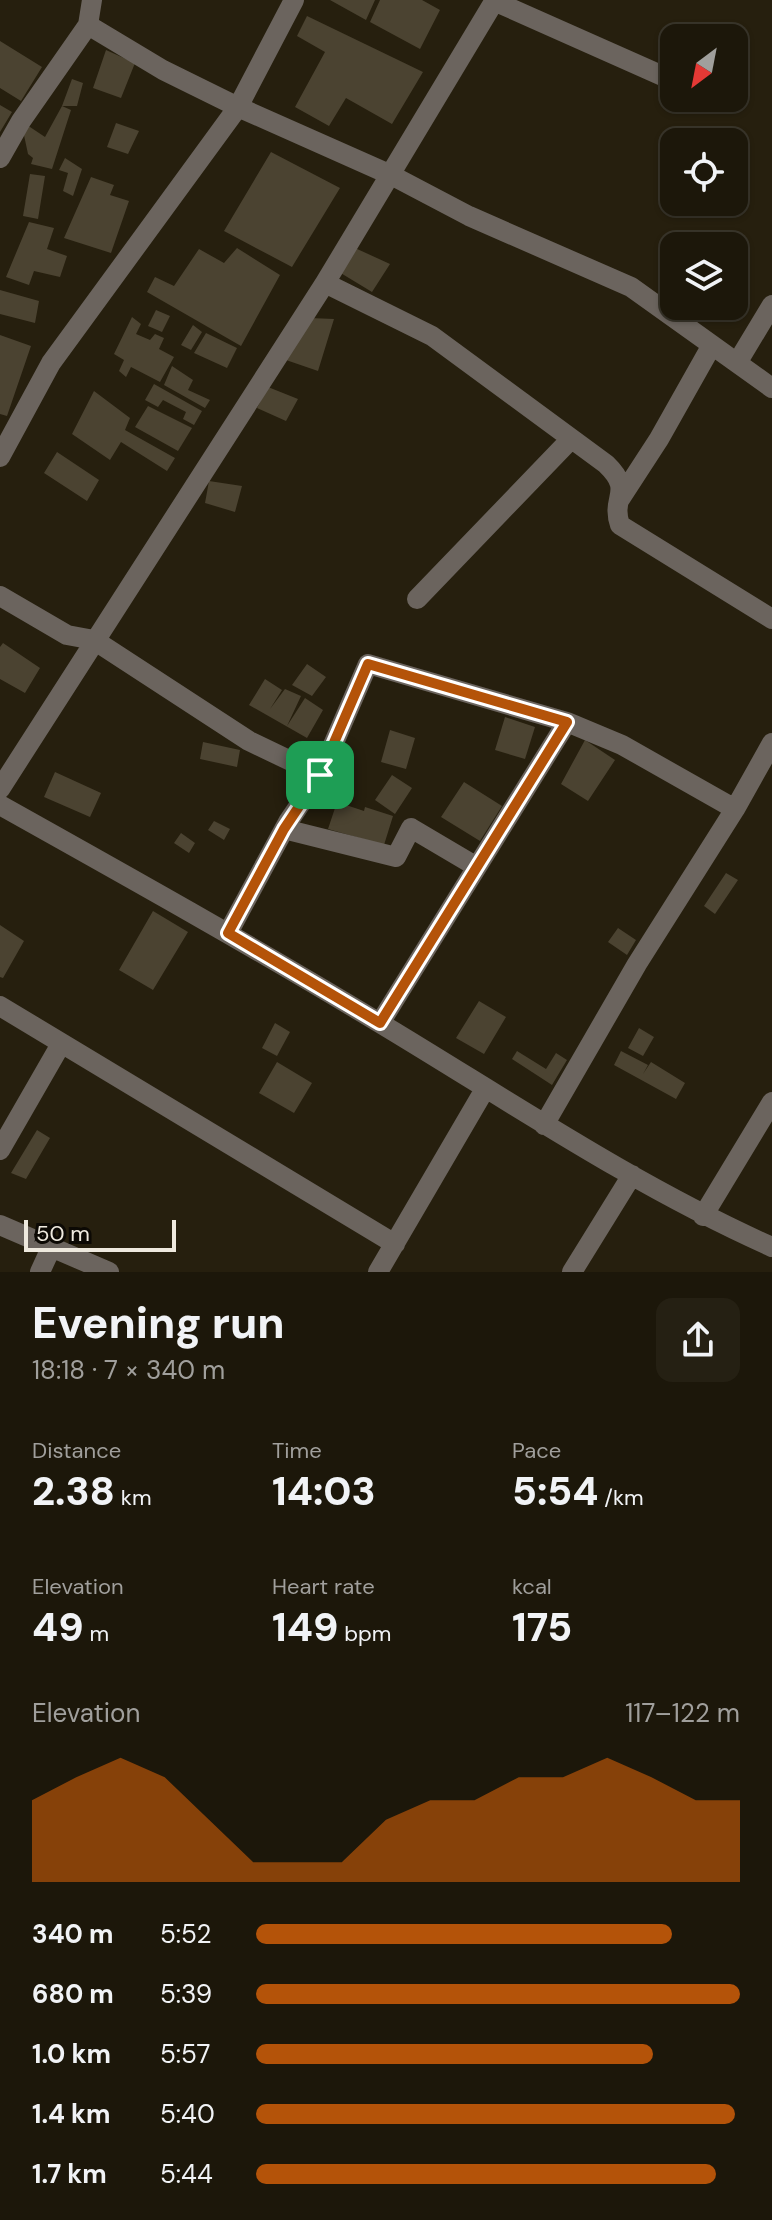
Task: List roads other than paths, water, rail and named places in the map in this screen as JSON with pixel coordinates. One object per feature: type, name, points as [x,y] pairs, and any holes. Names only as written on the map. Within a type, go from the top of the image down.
[{"type":"street","points":[[0,158],[21,121],[88,25],[92,0]]},
{"type":"street","points":[[0,457],[51,363],[238,107],[294,0]]},
{"type":"street","points":[[0,789],[325,283],[495,1],[660,75]]},
{"type":"street","points":[[88,25],[163,70],[238,107],[391,175],[469,216],[631,287],[772,388]]},
{"type":"street","points":[[325,283],[432,336],[571,439],[618,476],[622,486],[617,517],[624,528],[772,619]]},
{"type":"street","points":[[737,363],[772,305]]},
{"type":"street","points":[[620,499],[659,439],[712,345]]},
{"type":"street","points":[[417,599],[571,439]]},
{"type":"street","points":[[0,596],[67,635],[94,640],[249,741],[320,775]]},
{"type":"street","points":[[228,933],[284,829],[320,775],[368,664],[567,722],[622,745],[735,809]]},
{"type":"street","points":[[380,1023],[567,722]]},
{"type":"street","points":[[544,1125],[637,964],[735,809],[772,743]]},
{"type":"street","points":[[0,805],[228,933],[544,1125],[703,1216],[772,1247]]},
{"type":"street","points":[[284,829],[396,857],[411,828],[477,867]]},
{"type":"street","points":[[0,1006],[395,1244]]},
{"type":"street","points":[[0,1150],[61,1044]]},
{"type":"street","points":[[378,1272],[485,1089]]},
{"type":"street","points":[[703,1216],[772,1102]]},
{"type":"street","points":[[572,1272],[632,1175]]},
{"type":"street","points":[[0,1225],[109,1272]]},
{"type":"street","points":[[40,1272],[51,1248]]}]
